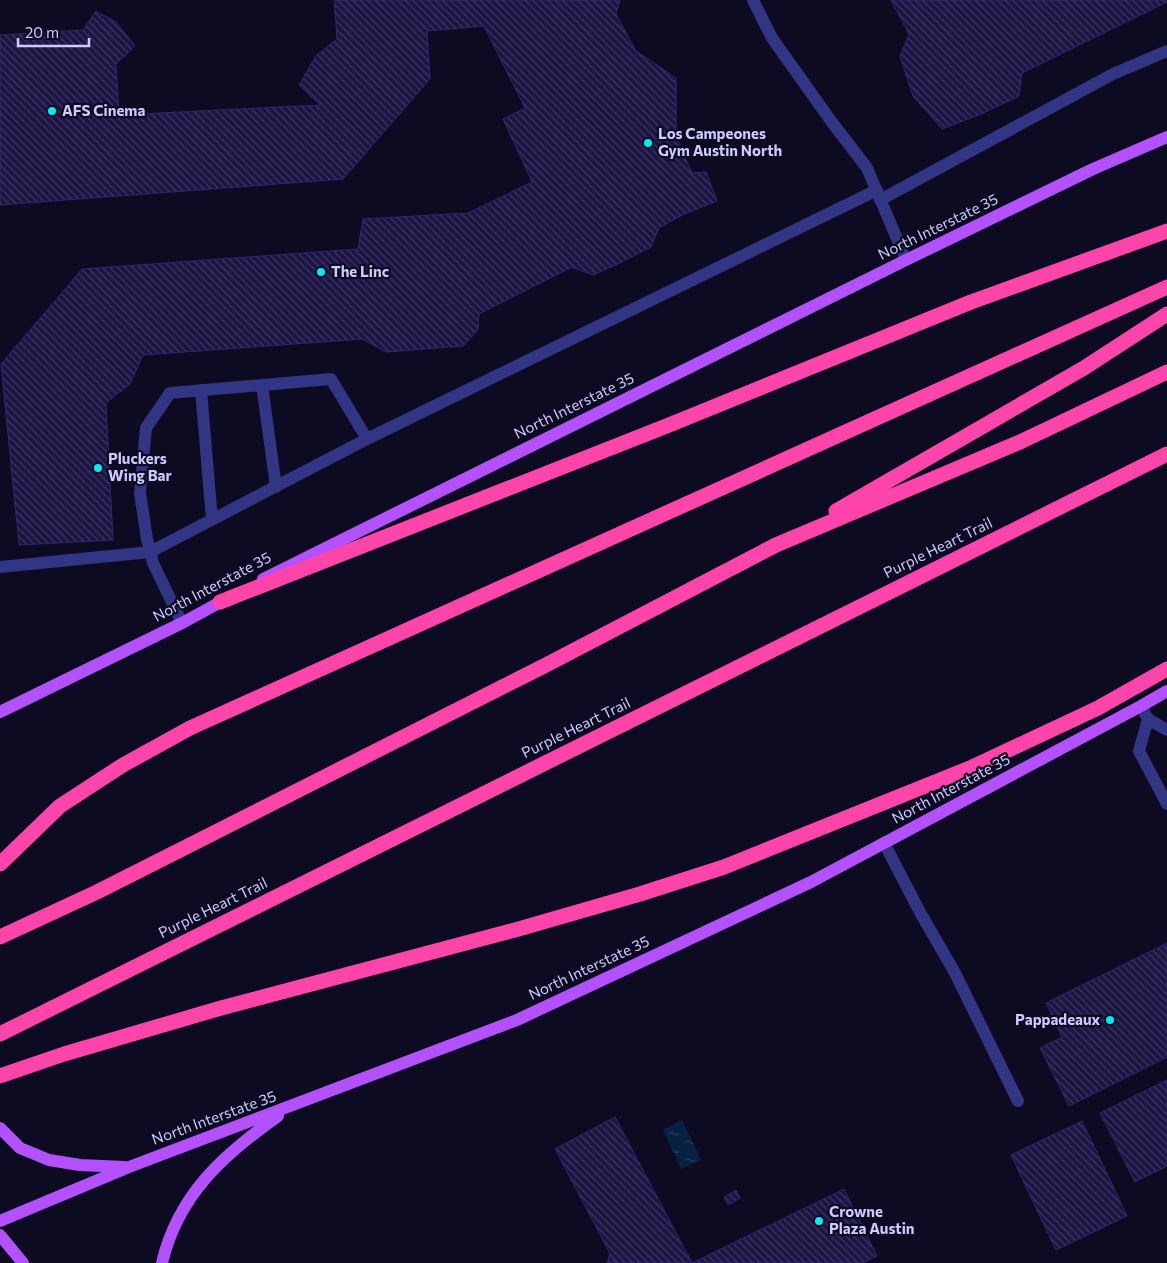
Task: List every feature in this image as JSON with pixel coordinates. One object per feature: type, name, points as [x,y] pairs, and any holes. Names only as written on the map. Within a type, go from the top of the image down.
[{"type":"highway","points":[[220,602],[669,425],[971,302],[1167,231]]},
{"type":"highway","points":[[0,864],[60,806],[123,765],[190,728],[1167,287]]},
{"type":"highway","points":[[0,937],[97,892],[544,666],[776,545],[1084,368],[1167,314]]},
{"type":"highway","points":[[776,545],[1020,442],[1167,372]]},
{"type":"highway","name":"Purple Heart Trail","points":[[0,1034],[1167,454]]},
{"type":"highway","points":[[0,1076],[64,1054],[221,1008],[515,930],[640,894],[724,867],[970,768],[1098,708],[1167,670]]},
{"type":"main road","name":"North Interstate 35","points":[[0,712],[182,623],[299,560],[906,260],[1093,169],[1167,136]]},
{"type":"main road","name":"North Interstate 35","points":[[0,1221],[129,1167],[517,1020],[811,882],[1167,691]]},
{"type":"main road","points":[[162,1263],[167,1242],[185,1204],[216,1165],[250,1136],[292,1106]]},
{"type":"main road","points":[[0,1128],[20,1148],[49,1160],[80,1165],[129,1167]]},
{"type":"main road","points":[[0,1235],[23,1263]]},
{"type":"street","points":[[753,0],[772,38],[867,168],[906,260]]},
{"type":"street","points":[[0,567],[150,552],[367,439],[878,195],[1113,74],[1167,51]]},
{"type":"street","points":[[182,623],[153,563],[140,493],[146,428],[170,393],[331,379],[367,439]]},
{"type":"street","points":[[262,385],[276,487]]},
{"type":"street","points":[[201,390],[212,520]]},
{"type":"street","points":[[1141,706],[1148,719],[1167,730]]},
{"type":"street","points":[[1148,719],[1139,751],[1167,804]]},
{"type":"street","points":[[884,843],[921,914],[954,971],[1018,1101]]},
{"type":"water","points":[[682,1120],[701,1160],[681,1169],[663,1130]]},
{"type":"building","name":"The Linc","points":[[334,0],[620,0],[616,14],[636,51],[676,78],[676,137],[692,173],[706,172],[717,201],[684,214],[659,228],[651,247],[622,262],[593,275],[572,267],[479,314],[478,330],[463,346],[386,352],[362,339],[143,355],[130,384],[106,403],[113,540],[19,545],[1,364],[82,269],[358,249],[363,219],[468,213],[532,182],[503,119],[525,108],[484,26],[427,31],[430,79],[343,179],[0,205],[0,35],[83,30],[96,11],[116,22],[135,46],[116,64],[119,115],[320,105],[299,85],[316,56],[337,39]]},
{"type":"building","points":[[891,0],[1167,0],[1167,2],[1022,73],[1019,96],[981,114],[942,129],[913,96],[900,56],[909,34]]},
{"type":"building","name":"Pappadeaux","points":[[1167,943],[1167,1057],[1069,1106],[1040,1048],[1062,1037],[1046,1003]]},
{"type":"building","points":[[1167,1080],[1167,1166],[1135,1182],[1100,1113]]},
{"type":"building","points":[[615,1117],[692,1263],[615,1263],[555,1149]]},
{"type":"building","points":[[1082,1121],[1127,1216],[1056,1250],[1011,1155]]},
{"type":"building","points":[[844,1189],[877,1256],[862,1263],[692,1263]]},
{"type":"building","points":[[736,1190],[740,1198],[728,1205],[724,1197]]},
{"type":"building","points":[[610,1253],[615,1263],[607,1263]]},
{"type":"place","name":"AFS Cinema","points":[[52,111]]},
{"type":"place","name":"Los Campeones Gym Austin North","points":[[648,143]]},
{"type":"place","name":"The Linc","points":[[321,272]]},
{"type":"place","name":"Pluckers Wing Bar","points":[[98,468]]},
{"type":"place","name":"Pappadeaux","points":[[1110,1020]]},
{"type":"place","name":"Crowne Plaza Austin","points":[[819,1221]]}]
